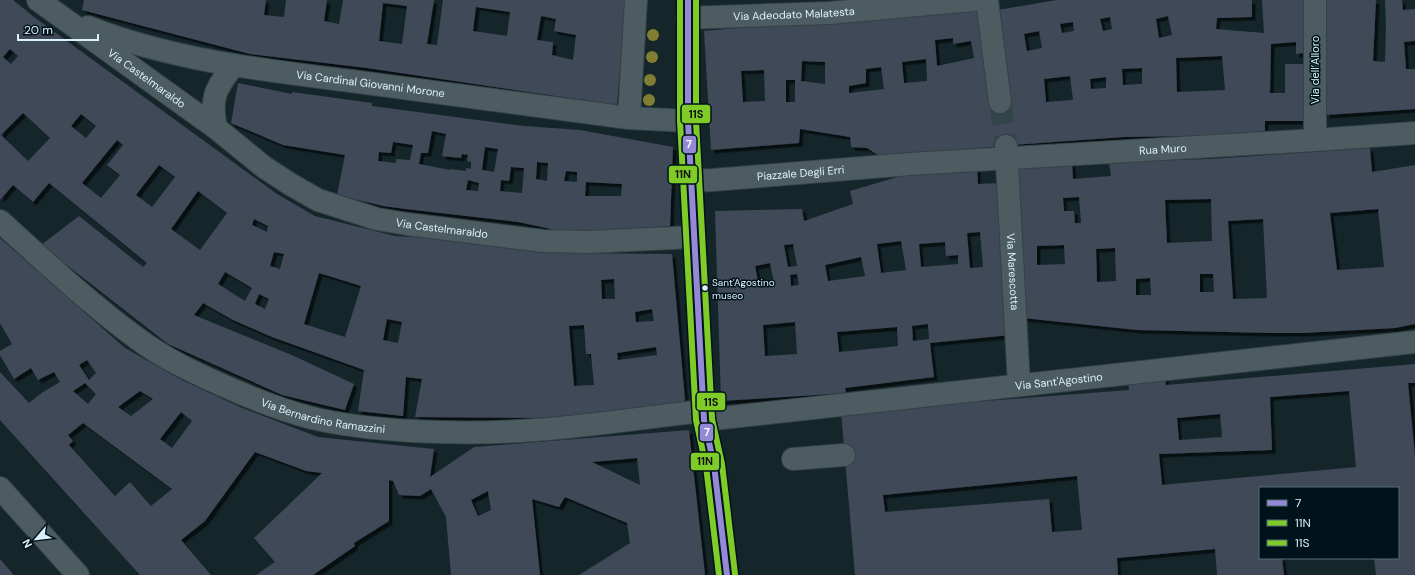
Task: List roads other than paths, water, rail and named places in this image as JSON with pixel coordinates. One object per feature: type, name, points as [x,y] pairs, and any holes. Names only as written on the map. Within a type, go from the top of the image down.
[{"type":"street","name":"Via Castelmaraldo","points":[[38,0],[60,8],[264,166],[290,184],[318,200],[378,219],[543,241],[567,242],[694,237]]},
{"type":"street","points":[[630,118],[636,0]]},
{"type":"street","name":"Via Adeodato Malatesta","points":[[688,9],[829,13],[973,0]]},
{"type":"street","points":[[987,0],[1000,102]]},
{"type":"street","name":"Via dell’Alloro","points":[[1315,0],[1315,140]]},
{"type":"street","name":"Via Cardinal Giovanni Morone","points":[[60,8],[100,32],[182,55],[233,66],[630,118],[688,121]]},
{"type":"street","points":[[688,9],[688,121],[703,416],[714,465],[727,575]]},
{"type":"street","points":[[216,128],[213,110],[215,95],[222,80],[233,66]]},
{"type":"street","name":"Rua Muro","points":[[910,164],[1007,152],[1315,140],[1415,133]]},
{"type":"street","name":"Via Marescotta","points":[[1007,152],[1018,386]]},
{"type":"street","name":"Piazzale Degli Erri","points":[[691,181],[910,164]]},
{"type":"street","name":"Via Bernardino Ramazzini","points":[[0,221],[71,284],[138,339],[168,359],[252,399],[314,418],[387,429],[433,432],[480,432],[536,430],[703,416]]},
{"type":"street","name":"Via Sant'Agostino","points":[[703,416],[751,415],[1415,342]]},
{"type":"street","points":[[794,459],[844,455]]},
{"type":"street","points":[[0,488],[78,575]]},
{"type":"tunnel","points":[[1000,102],[1006,146]]},
{"type":"place","name":"Sant'Agostino museo","points":[[705,288]]}]
